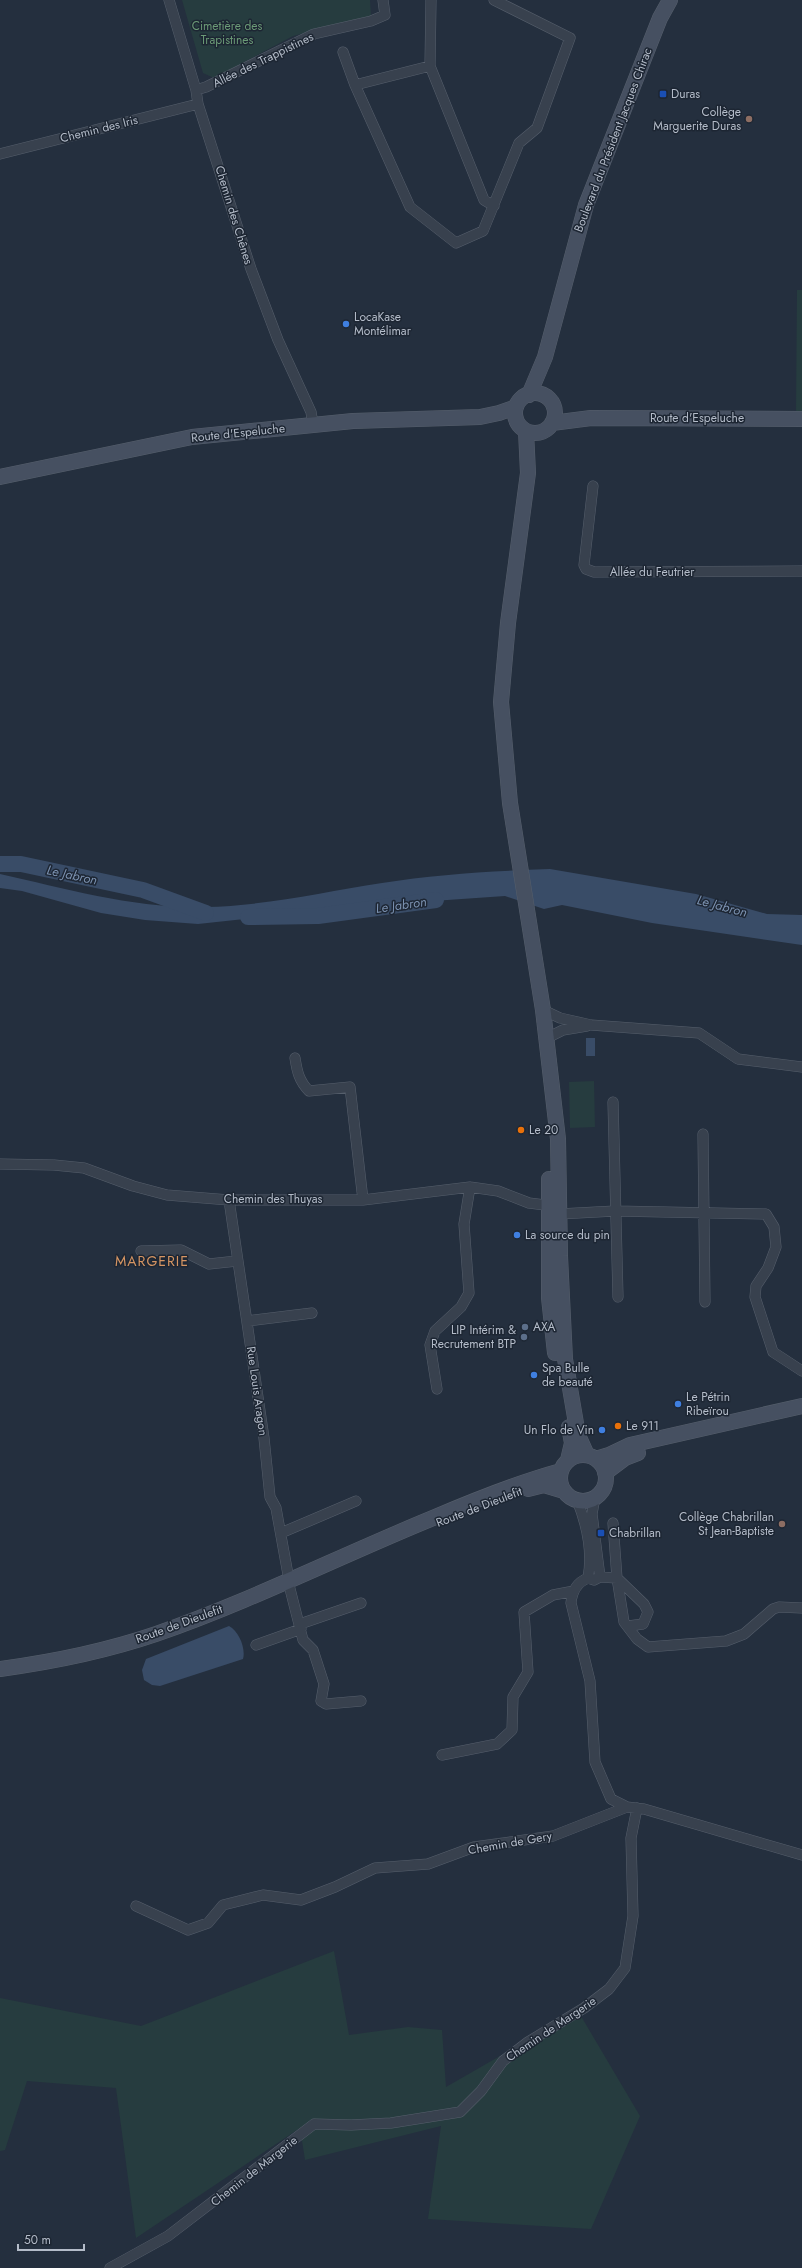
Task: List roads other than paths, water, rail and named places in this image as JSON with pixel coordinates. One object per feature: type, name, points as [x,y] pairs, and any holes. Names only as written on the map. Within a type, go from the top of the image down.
[{"type":"main road","name":"Boulevard du Président Jacques Chirac","points":[[529,394],[546,356],[586,205],[660,18],[665,0]]},
{"type":"main road","name":"Boulevard du Président Jacques Chirac","points":[[660,18],[670,0]]},
{"type":"main road","name":"Boulevard du Président Jacques Chirac","points":[[546,356],[550,402]]},
{"type":"main road","points":[[528,473],[521,427],[516,407],[523,397],[529,394],[542,395],[550,402],[555,412],[528,473],[508,623],[501,702],[510,803],[539,978],[558,1139],[553,1210],[550,1309],[557,1364],[572,1444],[564,1465],[560,1482],[564,1491],[577,1500],[584,1501],[595,1497],[604,1486],[605,1473],[602,1465],[592,1457],[580,1441],[565,1359],[560,1256],[553,1210]]},
{"type":"main road","name":"Route d'Espeluche","points":[[550,402],[591,418]]},
{"type":"main road","name":"Route d'Espeluche","points":[[0,477],[192,437],[313,424],[480,417],[499,413],[516,407]]},
{"type":"main road","name":"Route d'Espeluche","points":[[480,417],[521,427]]},
{"type":"main road","name":"Route d'Espeluche","points":[[548,427],[591,418],[802,418]]},
{"type":"main road","points":[[521,427],[538,433],[548,427]]},
{"type":"main road","points":[[564,1465],[577,1455],[592,1457],[609,1455],[630,1445],[802,1407]]},
{"type":"main road","points":[[605,1473],[633,1454],[802,1407]]},
{"type":"main road","name":"Route de Dieulefit","points":[[0,1669],[84,1654],[154,1635],[288,1580],[455,1508],[530,1480],[564,1465]]},
{"type":"main road","name":"Route de Dieulefit","points":[[350,1553],[406,1535],[530,1488],[544,1485],[564,1491]]},
{"type":"street","name":"Chemin des Chênes","points":[[169,0],[196,90],[198,104],[251,269],[278,340],[311,412],[313,424]]},
{"type":"street","name":"Allée des Trappistines","points":[[196,90],[206,87],[314,34],[371,21],[385,15],[383,0]]},
{"type":"street","points":[[431,0],[430,66],[484,200],[494,206]]},
{"type":"street","points":[[343,52],[355,85],[410,207],[456,244],[483,231],[519,143],[537,128],[570,38],[494,0]]},
{"type":"street","points":[[355,85],[430,66]]},
{"type":"street","name":"Chemin des Iris","points":[[0,154],[198,104]]},
{"type":"street","name":"Allée du Feutrier","points":[[593,486],[584,565],[586,569],[594,572],[802,571]]},
{"type":"street","points":[[543,1010],[560,1018],[591,1025],[699,1033],[738,1059],[802,1067]]},
{"type":"street","points":[[547,1038],[563,1030],[591,1025]]},
{"type":"street","points":[[295,1058],[298,1076],[302,1084],[309,1091],[350,1088],[363,1200]]},
{"type":"street","points":[[613,1102],[618,1297]]},
{"type":"street","points":[[703,1134],[705,1302]]},
{"type":"street","name":"Chemin des Thuyas","points":[[0,1164],[54,1165],[84,1168],[133,1186],[167,1195],[229,1200],[363,1200],[470,1187],[498,1191],[529,1203],[553,1210],[759,1212],[766,1214],[770,1219],[776,1238],[776,1247],[768,1268],[754,1292],[759,1312],[773,1352],[802,1371]]},
{"type":"street","points":[[437,1389],[430,1344],[436,1331],[461,1307],[469,1294],[464,1224],[470,1187]]},
{"type":"street","name":"Rue Louis Aragon","points":[[229,1200],[247,1321],[270,1497],[276,1508],[288,1580],[301,1627],[303,1640],[313,1650],[324,1684],[321,1701],[326,1704],[361,1701]]},
{"type":"street","points":[[141,1251],[181,1250],[209,1264],[237,1261]]},
{"type":"street","points":[[247,1321],[312,1313]]},
{"type":"street","points":[[595,1497],[592,1514],[600,1577]]},
{"type":"street","points":[[442,1755],[496,1744],[512,1730],[513,1698],[528,1672],[524,1612],[553,1595],[574,1591],[588,1578],[590,1563],[588,1532],[577,1500]]},
{"type":"street","points":[[281,1533],[356,1501]]},
{"type":"street","points":[[613,1523],[617,1578],[623,1617],[637,1640],[648,1647],[720,1642],[744,1634],[773,1609],[779,1607],[802,1608]]},
{"type":"street","points":[[588,1578],[594,1580],[600,1577],[617,1578],[644,1604],[648,1612],[643,1624],[628,1626]]},
{"type":"street","points":[[574,1591],[571,1603],[590,1681],[595,1762],[611,1799],[632,1808],[802,1855]]},
{"type":"street","points":[[256,1645],[361,1602]]},
{"type":"street","name":"Chemin de Gery","points":[[136,1906],[188,1930],[208,1923],[222,1905],[263,1895],[301,1900],[335,1887],[375,1868],[428,1864],[474,1847],[553,1836],[632,1808]]},
{"type":"street","name":"Chemin de Margerie","points":[[110,2268],[168,2236],[314,2124],[351,2125],[391,2123],[460,2112],[480,2091],[503,2061],[528,2042],[584,2008],[609,1988],[625,1968],[633,1916],[631,1838],[632,1808]]},
{"type":"water","points":[[550,869],[696,894],[767,914],[802,915],[802,945],[652,923],[562,905],[544,909],[505,896],[375,905],[198,924],[145,920],[101,913],[22,891],[0,888],[0,874],[102,897],[154,905],[205,907],[250,904],[294,898],[424,877]]},
{"type":"water","points":[[586,1038],[595,1038],[595,1056],[586,1056]]},
{"type":"water","points":[[229,1626],[233,1628],[239,1636],[243,1645],[243,1659],[160,1686],[152,1685],[144,1680],[142,1670],[146,1659]]},
{"type":"waterway","name":"Le Jabron","points":[[0,864],[21,864],[143,890],[206,913]]},
{"type":"waterway","name":"Le Jabron","points":[[248,917],[318,916],[436,900]]},
{"type":"place","name":"Duras","points":[[663,94]]},
{"type":"place","name":"Collège Marguerite Duras","points":[[749,119]]},
{"type":"place","name":"LocaKase Montélimar","points":[[346,324]]},
{"type":"place","name":"Le 20","points":[[521,1130]]},
{"type":"place","name":"La source du pin","points":[[517,1235]]},
{"type":"place","name":"AXA","points":[[525,1327]]},
{"type":"place","name":"LIP Intérim & Recrutement BTP","points":[[524,1337]]},
{"type":"place","name":"Spa Bulle de beauté","points":[[534,1375]]},
{"type":"place","name":"Le Pétrin Ribeïrou","points":[[678,1404]]},
{"type":"place","name":"Le 911","points":[[618,1426]]},
{"type":"place","name":"Un Flo de Vin","points":[[602,1430]]},
{"type":"place","name":"Collège Chabrillan St Jean-Baptiste","points":[[782,1524]]},
{"type":"place","name":"Chabrillan","points":[[601,1533]]},
{"type":"district","name":"MARGERIE","points":[[152,1261]]},
{"type":"park label","name":"Cimetière des Trapistines","points":[[227,33]]}]
